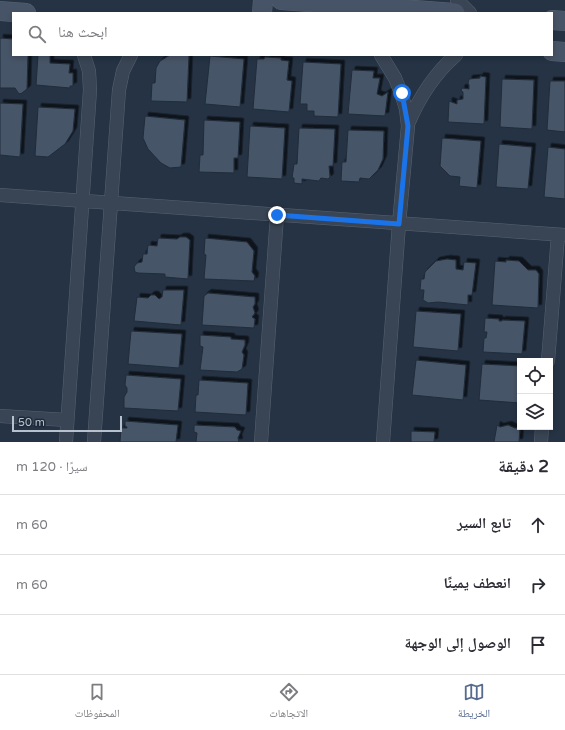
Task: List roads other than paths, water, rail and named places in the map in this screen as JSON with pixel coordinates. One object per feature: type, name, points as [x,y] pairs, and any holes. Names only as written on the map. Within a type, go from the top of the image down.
[{"type":"street","points":[[262,12],[263,0]]},
{"type":"street","points":[[281,0],[371,3],[447,12]]},
{"type":"street","points":[[457,0],[469,12]]},
{"type":"street","points":[[0,11],[13,12]]},
{"type":"street","points":[[553,20],[565,21]]},
{"type":"street","points":[[553,51],[565,52]]},
{"type":"street","points":[[66,442],[90,90],[84,56]]},
{"type":"street","points":[[94,442],[119,90],[123,71],[131,56]]},
{"type":"street","points":[[382,56],[402,93],[408,126],[399,224],[383,442]]},
{"type":"street","points":[[408,126],[419,100],[432,81],[455,56]]},
{"type":"street","points":[[0,195],[561,235],[548,358]]},
{"type":"street","points":[[261,442],[277,215]]},
{"type":"street","points":[[0,416],[67,420]]},
{"type":"street","points":[[541,442],[542,430]]}]
